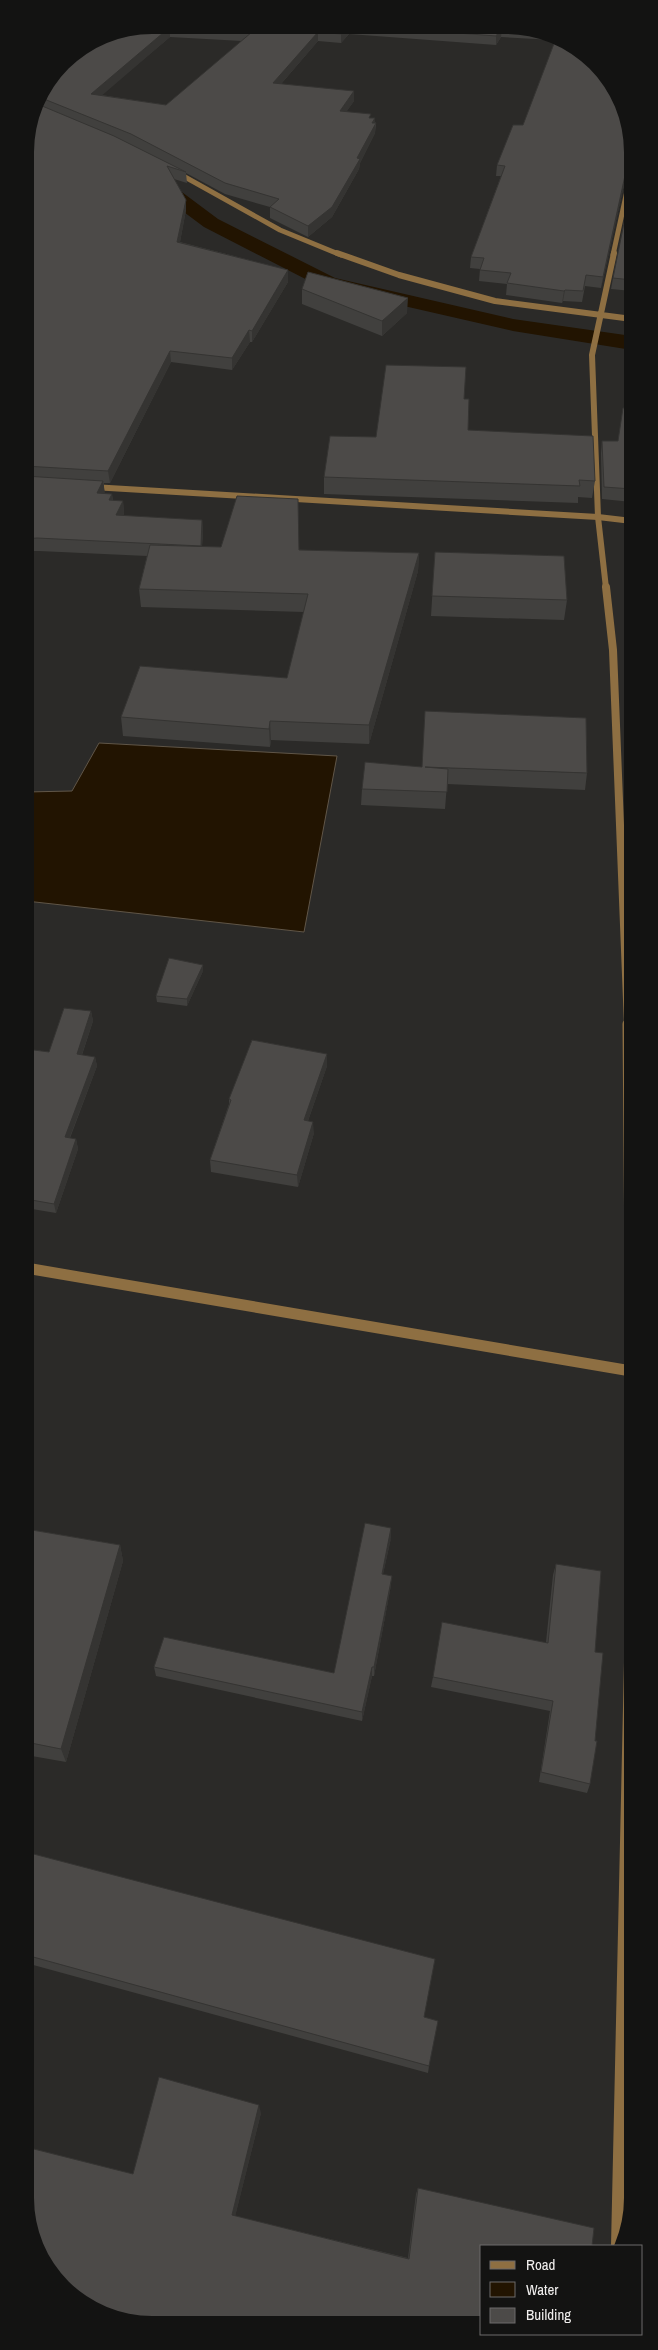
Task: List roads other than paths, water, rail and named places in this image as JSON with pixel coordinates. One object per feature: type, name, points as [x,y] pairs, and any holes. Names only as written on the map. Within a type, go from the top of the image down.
[{"type":"street","points":[[166,166],[280,230],[399,276],[495,301],[624,318]]},
{"type":"street","points":[[624,205],[592,355],[598,517],[613,650],[624,908]]},
{"type":"street","points":[[85,487],[624,519]]},
{"type":"street","points":[[34,1269],[624,1370]]},
{"type":"street","points":[[618,2234],[624,1977]]},
{"type":"water","points":[[99,743],[337,756],[304,932],[34,902],[34,792],[72,791]]},
{"type":"waterway","points":[[144,173],[211,223],[328,283],[513,325],[624,342]]}]
